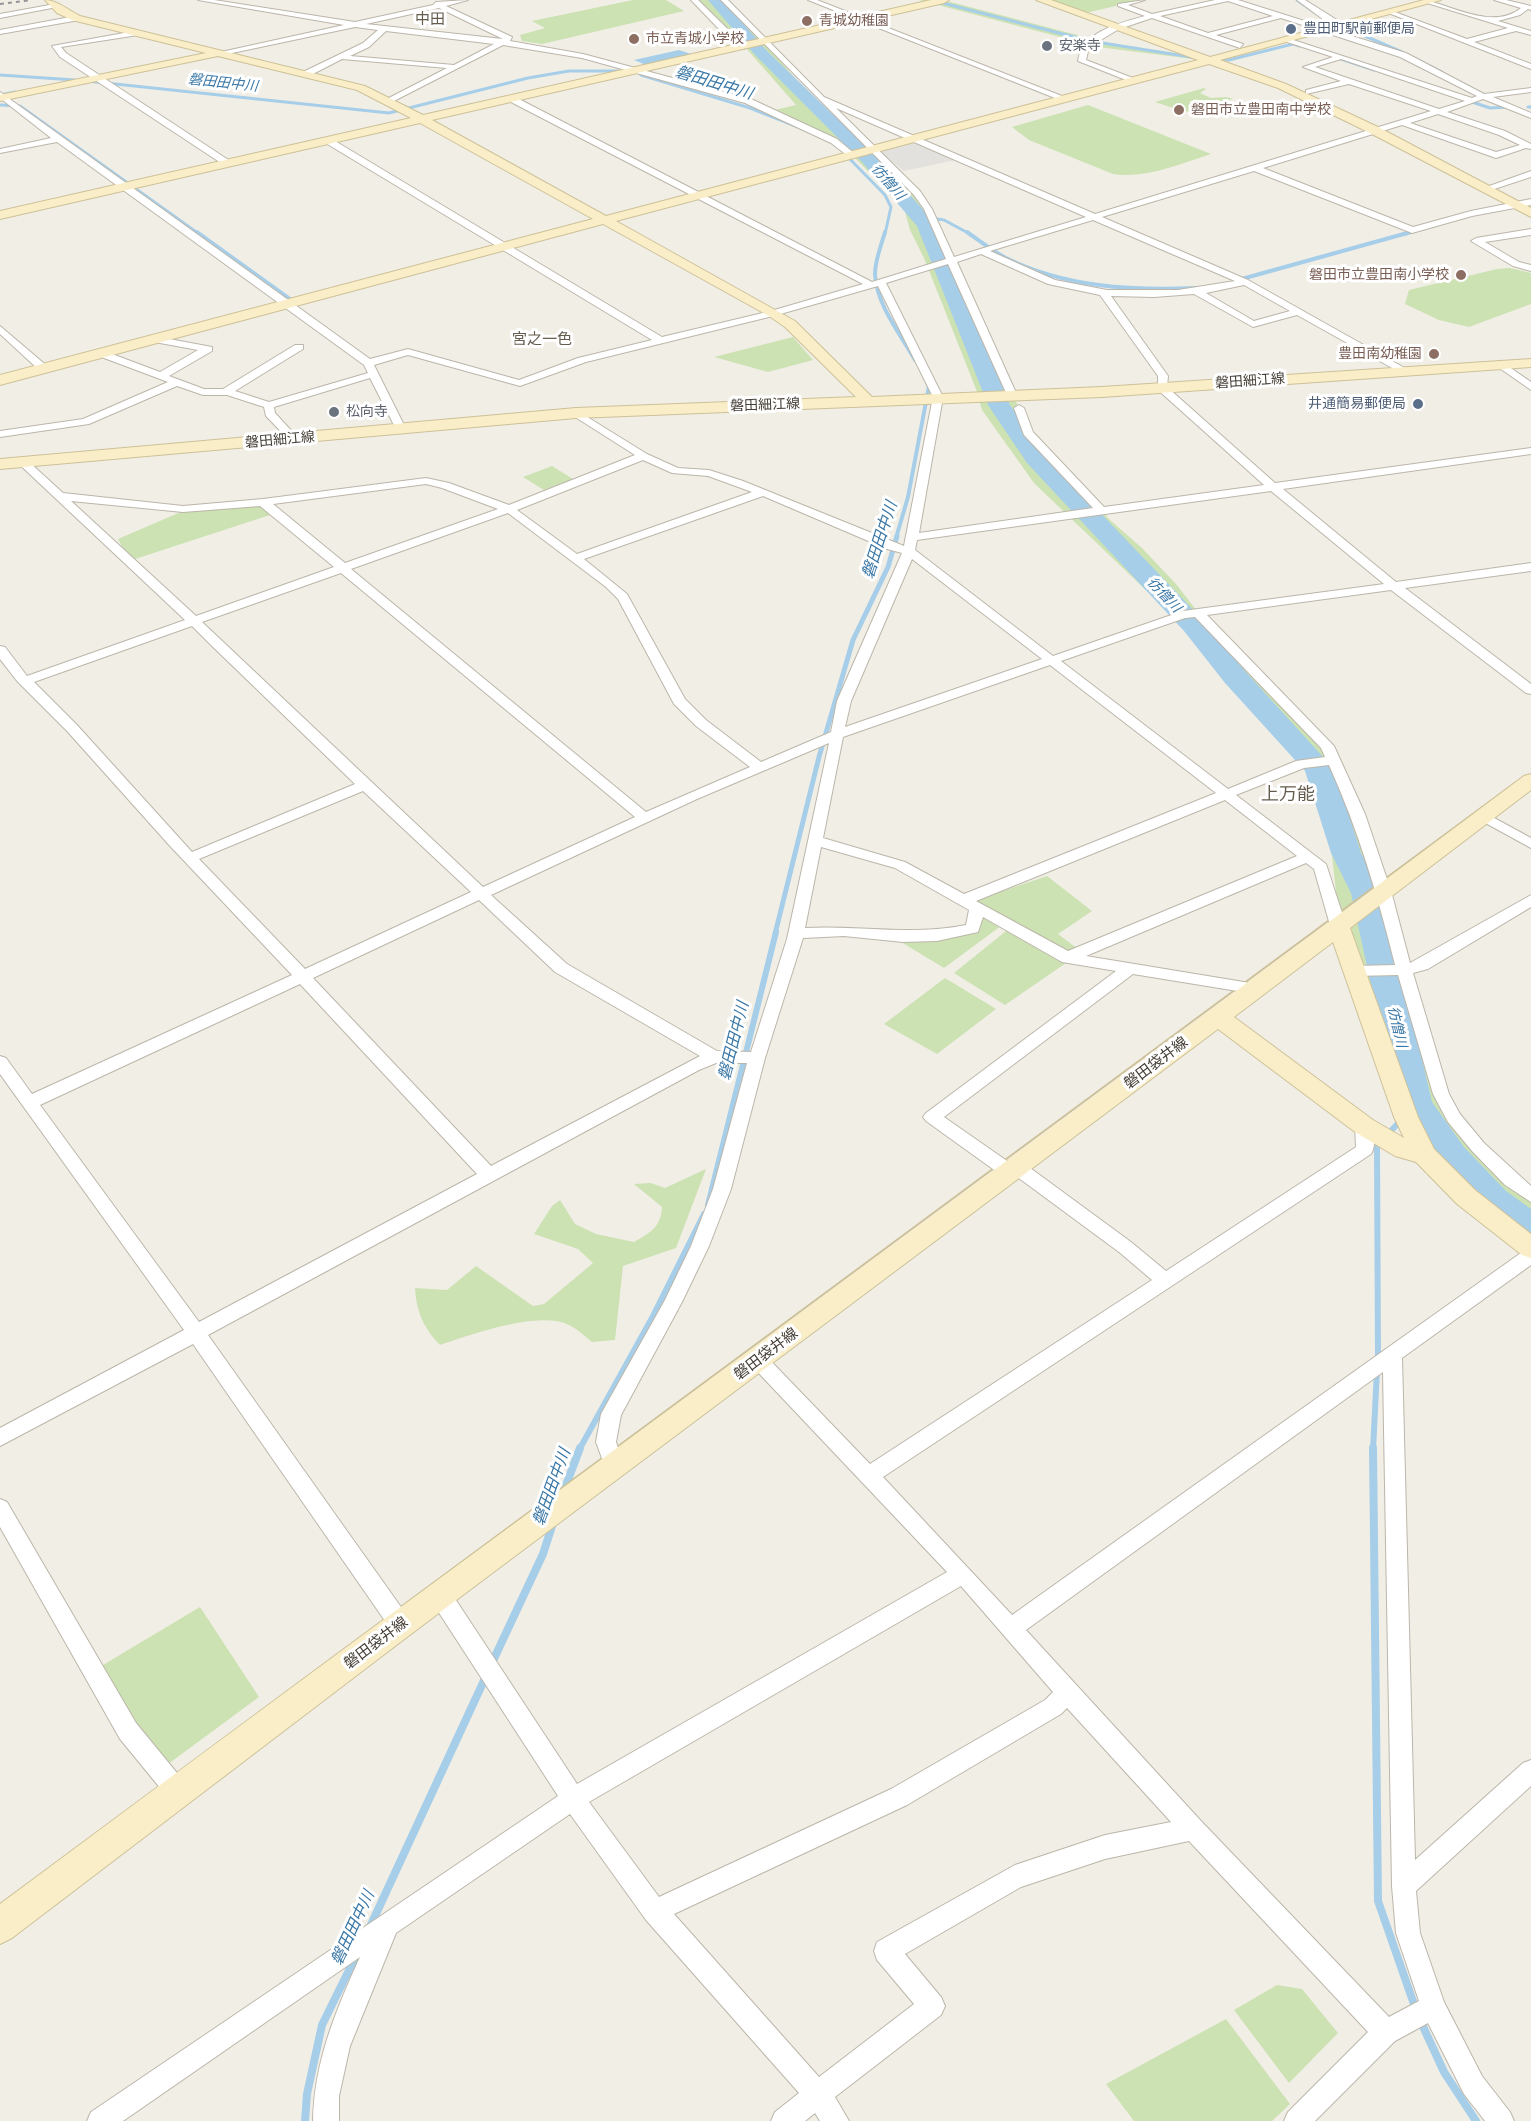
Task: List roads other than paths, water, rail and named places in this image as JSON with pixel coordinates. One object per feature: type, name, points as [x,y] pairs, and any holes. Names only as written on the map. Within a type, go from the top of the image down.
[{"type":"street","points":[[201,0],[384,29],[567,52],[748,101],[834,141],[851,154]]},
{"type":"street","points":[[390,101],[509,39],[428,0]]},
{"type":"street","points":[[1,96],[221,54],[465,0]]},
{"type":"street","points":[[694,0],[741,46]]},
{"type":"street","points":[[724,0],[917,193],[928,209],[1016,401],[1028,433],[1101,510]]},
{"type":"street","points":[[811,0],[1063,98]]},
{"type":"street","points":[[0,215],[944,0]]},
{"type":"street","points":[[1041,0],[1282,86],[1374,130],[1531,213]]},
{"type":"street","points":[[1142,0],[1120,5],[1240,46]]},
{"type":"street","points":[[1134,80],[1082,61],[1083,51],[1089,44],[1117,27],[1225,0]]},
{"type":"street","points":[[1231,0],[1403,55],[1483,96],[1531,116]]},
{"type":"street","points":[[1300,0],[1341,25]]},
{"type":"street","points":[[1497,0],[1529,7]]},
{"type":"street","points":[[1510,4],[1522,0]]},
{"type":"street","points":[[0,380],[1432,1],[1531,33]]},
{"type":"street","points":[[0,16],[52,2]]},
{"type":"street","points":[[0,8],[52,2],[76,18],[361,88],[390,101],[790,324],[868,401]]},
{"type":"street","points":[[1369,4],[1531,67]]},
{"type":"street","points":[[1490,21],[1518,14],[1529,7]]},
{"type":"street","points":[[1208,35],[1282,16]]},
{"type":"street","points":[[0,32],[76,18]]},
{"type":"street","points":[[1466,42],[1515,28]]},
{"type":"street","points":[[306,74],[366,45],[384,29]]},
{"type":"street","points":[[135,33],[56,46],[63,55],[227,163]]},
{"type":"street","points":[[1287,39],[1473,101]]},
{"type":"street","points":[[340,57],[457,66]]},
{"type":"street","points":[[1341,57],[1306,67],[1502,133],[1529,146]]},
{"type":"street","points":[[1520,63],[1531,60]]},
{"type":"street","points":[[1406,65],[1417,62]]},
{"type":"street","points":[[1383,71],[1394,68]]},
{"type":"street","points":[[1309,92],[1350,81]]},
{"type":"street","points":[[368,363],[408,352],[520,383],[582,360],[774,314],[1473,101],[1483,96],[1531,90]]},
{"type":"street","points":[[1,96],[368,363],[401,429]]},
{"type":"street","points":[[512,99],[696,195],[876,283],[938,397],[909,551],[844,701],[817,841],[796,933],[757,1058],[722,1189],[700,1246],[673,1302],[611,1414],[606,1442],[614,1466]]},
{"type":"street","points":[[821,99],[1245,282],[1405,371]]},
{"type":"street","points":[[1400,123],[1497,155],[1529,146]]},
{"type":"street","points":[[0,151],[58,139]]},
{"type":"street","points":[[327,140],[661,341]]},
{"type":"street","points":[[1253,167],[1412,230],[1531,202]]},
{"type":"street","points":[[1485,189],[1531,174]]},
{"type":"street","points":[[1531,232],[1476,241],[1516,264],[1531,268]]},
{"type":"street","points":[[982,251],[1042,278],[1064,285],[1102,291],[1166,294],[1215,290],[1245,282]]},
{"type":"street","points":[[1102,291],[1163,376],[1162,388],[1272,486],[1394,586],[1531,690]]},
{"type":"street","points":[[1196,291],[1253,324],[1298,312]]},
{"type":"street","points":[[0,329],[43,368]]},
{"type":"street","points":[[153,339],[208,349],[163,375]]},
{"type":"street","points":[[225,392],[299,347]]},
{"type":"street","points":[[100,353],[203,392],[225,392],[269,405],[374,374]]},
{"type":"street","name":"磐田細江線","points":[[0,464],[576,413],[938,397],[980,396],[1016,401],[1162,388],[1531,363]]},
{"type":"street","points":[[1502,364],[1531,387]]},
{"type":"street","points":[[0,434],[85,422],[177,382]]},
{"type":"street","points":[[269,405],[270,414],[294,439]]},
{"type":"street","points":[[576,413],[643,456],[676,471],[709,473],[764,492],[891,546],[909,551],[1321,867],[1344,920],[1354,971],[1406,1118],[1424,1154],[1458,1190],[1531,1248]]},
{"type":"street","points":[[912,537],[1531,451]]},
{"type":"street","points":[[25,681],[509,510],[643,456]]},
{"type":"street","points":[[24,463],[561,968],[714,1057],[757,1058]]},
{"type":"street","points":[[60,496],[183,509],[263,502],[426,481],[445,485],[509,510],[610,584],[623,597],[679,701],[701,723],[759,767]]},
{"type":"street","points":[[574,559],[764,492]]},
{"type":"street","points":[[263,502],[645,818]]},
{"type":"street","points":[[29,1103],[645,818],[836,735],[1050,659],[1183,615],[1531,567]]},
{"type":"street","points":[[1198,613],[1327,746],[1358,814],[1441,1094],[1454,1118],[1478,1148],[1531,1196]]},
{"type":"street","points":[[0,650],[25,681],[72,728],[189,858],[489,1175]]},
{"type":"street","points":[[971,904],[1301,764],[1333,760]]},
{"type":"street","name":"磐田袋井線","points":[[0,1926],[400,1624],[1256,989],[1531,780]]},
{"type":"street","points":[[189,858],[364,785]]},
{"type":"street","points":[[1485,817],[1531,844]]},
{"type":"street","points":[[817,841],[900,865],[1068,958],[1256,989]]},
{"type":"street","points":[[1068,958],[1308,856]]},
{"type":"street","points":[[1354,971],[1404,970],[1422,965],[1531,900]]},
{"type":"street","points":[[796,933],[844,931],[903,937],[937,936],[973,929],[971,904]]},
{"type":"street","points":[[1130,968],[932,1117],[1013,1169],[1125,1247],[1165,1281]]},
{"type":"street","points":[[1217,1017],[1364,1125],[1404,1150],[1424,1154]]},
{"type":"street","points":[[0,1438],[489,1175],[714,1057]]},
{"type":"street","points":[[0,1062],[196,1333],[400,1624]]},
{"type":"street","points":[[869,1475],[1365,1150],[1364,1125]]},
{"type":"street","points":[[1011,1628],[1531,1255]]},
{"type":"street","points":[[1392,1354],[1404,1886],[1408,1933],[1432,2007],[1473,2085],[1501,2121]]},
{"type":"street","points":[[758,1360],[963,1574],[1067,1692],[1193,1829],[1386,2032]]},
{"type":"street","points":[[0,1508],[128,1731],[178,1792]]},
{"type":"street","points":[[100,2121],[573,1799],[963,1574]]},
{"type":"street","points":[[440,1595],[573,1799],[655,1911],[818,2094],[836,2121]]},
{"type":"street","points":[[655,1911],[899,1797],[1053,1707],[1067,1692]]},
{"type":"street","points":[[1404,1886],[1531,1771]]},
{"type":"street","points":[[784,2121],[932,2006],[886,1951],[1015,1877],[1105,1847],[1193,1829]]},
{"type":"street","points":[[326,2121],[325,2105],[334,2053],[387,1924]]},
{"type":"street","points":[[1297,2121],[1386,2032],[1432,2007]]},
{"type":"water","points":[[679,50],[691,54],[646,65],[634,60]]},
{"type":"waterway","name":"彷僧川","points":[[715,0],[761,53],[867,157],[926,225],[999,405],[1035,458],[1193,625],[1235,677],[1319,769],[1346,853],[1367,893],[1415,1104],[1451,1156],[1493,1201],[1531,1229]]},
{"type":"waterway","points":[[931,0],[1090,41],[1197,58]]},
{"type":"waterway","points":[[1297,0],[1317,14]]},
{"type":"waterway","points":[[1337,24],[1402,52]]},
{"type":"waterway","points":[[1216,59],[1229,60],[1293,44],[1300,46]]},
{"type":"waterway","points":[[1335,57],[1374,70]]},
{"type":"waterway","points":[[1416,59],[1442,72]]},
{"type":"waterway","name":"磐田田中川","points":[[87,81],[389,113],[528,78],[569,71],[619,71]]},
{"type":"waterway","points":[[0,75],[75,80]]},
{"type":"waterway","name":"磐田田中川","points":[[641,75],[750,108],[798,127]]},
{"type":"waterway","name":"磐田田中川","points":[[0,95],[15,92]]},
{"type":"waterway","points":[[1466,100],[1490,108],[1509,107]]},
{"type":"waterway","name":"磐田田中川","points":[[0,105],[20,106],[199,234]]},
{"type":"waterway","name":"磐田田中川","points":[[846,155],[885,195],[891,207],[885,234]]},
{"type":"waterway","points":[[917,216],[944,220],[969,234]]},
{"type":"waterway","points":[[1405,234],[1416,231]]},
{"type":"waterway","name":"磐田田中川","points":[[197,232],[290,299]]},
{"type":"waterway","name":"磐田田中川","points":[[885,232],[876,264],[876,285],[884,308],[915,360]]},
{"type":"waterway","points":[[1238,280],[1411,232]]},
{"type":"waterway","points":[[969,234],[1006,258],[1028,268],[1075,281],[1147,289],[1196,288]]},
{"type":"waterway","name":"磐田田中川","points":[[896,538],[908,497],[929,386],[927,383]]},
{"type":"waterway","name":"磐田田中川","points":[[775,934],[819,757],[853,640],[888,567],[897,536]]},
{"type":"waterway","name":"磐田田中川","points":[[708,1205],[776,932]]},
{"type":"waterway","points":[[1378,1360],[1377,1146],[1402,1119]]},
{"type":"waterway","name":"磐田田中川","points":[[580,1449],[652,1318],[704,1214]]},
{"type":"waterway","points":[[1373,1450],[1377,1370]]},
{"type":"waterway","name":"磐田田中川","points":[[563,1493],[580,1449]]},
{"type":"waterway","points":[[1373,1450],[1378,1901],[1416,2010]]},
{"type":"waterway","name":"磐田田中川","points":[[491,1665],[543,1554],[553,1523]]},
{"type":"waterway","name":"磐田田中川","points":[[369,1929],[487,1674]]},
{"type":"waterway","name":"磐田田中川","points":[[305,2121],[307,2094],[322,2025],[357,1954]]},
{"type":"waterway","points":[[1420,2020],[1444,2072],[1476,2121]]},
{"type":"railway","points":[[0,4],[31,0]]},
{"type":"place","name":"青城幼稚園","points":[[807,21]]},
{"type":"place","name":"豊田町駅前郵便局","points":[[1291,29]]},
{"type":"place","name":"市立青城小学校","points":[[634,39]]},
{"type":"place","name":"安楽寺","points":[[1047,46]]},
{"type":"place","name":"磐田市立豊田南中学校","points":[[1179,110]]},
{"type":"place","name":"磐田市立豊田南小学校","points":[[1461,275]]},
{"type":"place","name":"豊田南幼稚園","points":[[1434,354]]},
{"type":"place","name":"井通簡易郵便局","points":[[1418,404]]},
{"type":"place","name":"松向寺","points":[[334,412]]},
{"type":"district","name":"中田","points":[[430,19]]},
{"type":"district","name":"宮之一色","points":[[542,339]]},
{"type":"district","name":"上万能","points":[[1288,795]]}]
